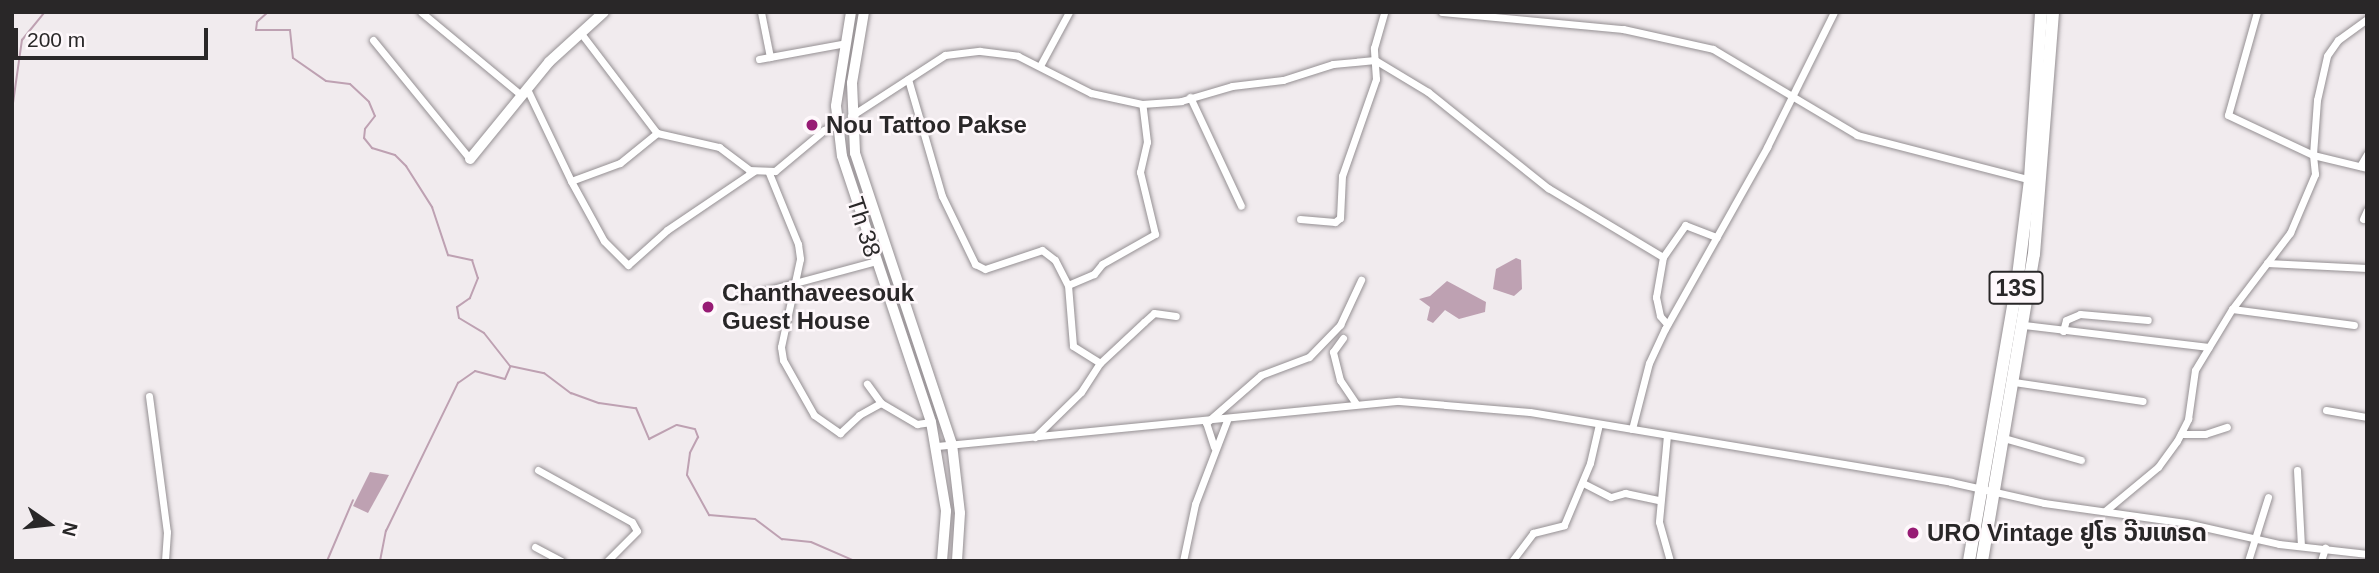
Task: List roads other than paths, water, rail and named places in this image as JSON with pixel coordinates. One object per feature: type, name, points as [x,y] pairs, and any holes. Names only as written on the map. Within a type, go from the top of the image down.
[{"type":"highway","name":"13S","points":[[2036,181],[2041,12]]},
{"type":"highway","name":"13S","points":[[1969,561],[1981,488],[2021,299],[2053,12]]},
{"type":"highway","name":"13S","points":[[1982,561],[2024,325],[2021,299]]},
{"type":"street","points":[[421,12],[525,92],[604,241],[628,265],[667,230],[754,171]]},
{"type":"street","points":[[373,40],[470,159],[525,92],[580,32],[604,12]]},
{"type":"street","points":[[761,12],[770,57]]},
{"type":"street","name":"Th 38","points":[[851,12],[837,125],[842,156],[937,446],[946,511],[942,561]]},
{"type":"street","name":"Th 38","points":[[864,12],[851,117],[855,153],[952,444],[960,513],[957,561]]},
{"type":"street","points":[[1041,64],[1069,12]]},
{"type":"street","points":[[1300,219],[1335,222],[1340,218],[1342,176],[1376,79],[1375,60],[1384,12]]},
{"type":"street","points":[[1443,12],[1623,29],[1678,40],[1722,53],[1857,135],[2036,181]]},
{"type":"street","points":[[1632,429],[1649,363],[1667,324],[1793,97],[1834,12]]},
{"type":"street","points":[[2257,12],[2228,115],[2313,155],[2363,167],[2367,154]]},
{"type":"street","points":[[2105,511],[2158,467],[2181,434],[2188,419],[2195,370],[2232,309],[2302,212],[2315,173],[2313,155],[2317,100],[2327,56],[2337,40],[2367,19]]},
{"type":"street","points":[[580,32],[657,133],[719,147],[738,165],[754,171],[769,173],[824,130],[837,125]]},
{"type":"street","points":[[758,59],[846,43]]},
{"type":"street","points":[[851,117],[945,55],[1002,53],[1041,64],[1091,93],[1142,104],[1283,80],[1333,64],[1375,60],[1428,92],[1548,188],[1663,257]]},
{"type":"street","points":[[908,79],[942,196],[975,264],[985,269],[1042,250],[1055,260],[1068,285],[1073,346],[1100,363]]},
{"type":"street","points":[[1190,97],[1241,206]]},
{"type":"street","points":[[1068,285],[1094,274],[1102,264],[1155,234],[1140,172],[1147,142],[1142,104]]},
{"type":"street","points":[[571,181],[620,163],[657,133]]},
{"type":"street","points":[[842,156],[855,153]]},
{"type":"street","points":[[769,173],[798,244],[798,282],[780,353],[814,415],[840,433],[859,415],[881,403]]},
{"type":"street","points":[[2363,219],[2367,210]]},
{"type":"street","points":[[1667,324],[1656,297],[1663,257],[1685,225],[1717,237]]},
{"type":"street","points":[[743,297],[876,261]]},
{"type":"street","points":[[2267,262],[2367,268]]},
{"type":"street","points":[[1206,423],[1261,374],[1309,357],[1340,325],[1361,280]]},
{"type":"street","points":[[2232,309],[2354,324]]},
{"type":"street","points":[[1035,437],[1081,392],[1100,363],[1154,313],[1176,316]]},
{"type":"street","points":[[2063,331],[2066,320],[2080,314],[2148,320]]},
{"type":"street","points":[[2024,325],[2209,346]]},
{"type":"street","points":[[1343,338],[1333,352],[1340,380],[1356,404]]},
{"type":"street","points":[[2014,382],[2143,401]]},
{"type":"street","points":[[867,384],[881,403],[917,424],[930,422]]},
{"type":"street","points":[[149,396],[167,532],[165,561]]},
{"type":"street","points":[[937,446],[1206,423],[1391,400],[1454,405],[1632,429],[2186,523],[2252,539],[2367,554]]},
{"type":"street","points":[[2326,410],[2367,417]]},
{"type":"street","points":[[1183,561],[1214,447],[1227,420]]},
{"type":"street","points":[[1206,423],[1214,447]]},
{"type":"street","points":[[1512,561],[1533,533],[1564,525],[1583,484],[1599,424]]},
{"type":"street","points":[[2181,434],[2211,433],[2227,427]]},
{"type":"street","points":[[1667,435],[1659,499],[1659,522],[1670,561]]},
{"type":"street","points":[[2004,438],[2081,460]]},
{"type":"street","points":[[538,470],[632,522],[636,531],[607,561]]},
{"type":"street","points":[[2297,470],[2301,546]]},
{"type":"street","points":[[1583,484],[1611,497],[1625,493],[1659,499]]},
{"type":"street","points":[[2248,561],[2252,539],[2268,496]]},
{"type":"street","points":[[535,547],[561,561]]},
{"type":"street","points":[[2320,561],[2325,548]]},
{"type":"waterway","points":[[12,110],[22,40],[45,12]]},
{"type":"waterway","points":[[268,12],[257,22],[256,30],[290,30],[293,58],[326,81],[350,84],[369,102],[375,116],[365,129],[364,138],[372,148],[395,155],[406,166],[432,207],[448,255],[472,260],[478,278],[470,298],[457,307],[459,318],[484,333],[510,366],[544,373],[571,393],[599,403],[636,408],[649,439],[677,425],[695,429],[698,437],[690,453],[687,475],[709,515],[755,519],[782,539],[811,542],[855,561]]},
{"type":"waterway","points":[[380,561],[386,531],[458,383],[475,371],[505,379],[510,367]]},
{"type":"waterway","points":[[327,561],[353,500]]},
{"type":"place","name":"Nou Tattoo Pakse","points":[[812,125]]},
{"type":"place","name":"Chanthaveesouk Guest House","points":[[708,307]]},
{"type":"place","name":"URO Vintage ຢູໂຣ ວີນເທຣດ","points":[[1913,533]]}]
